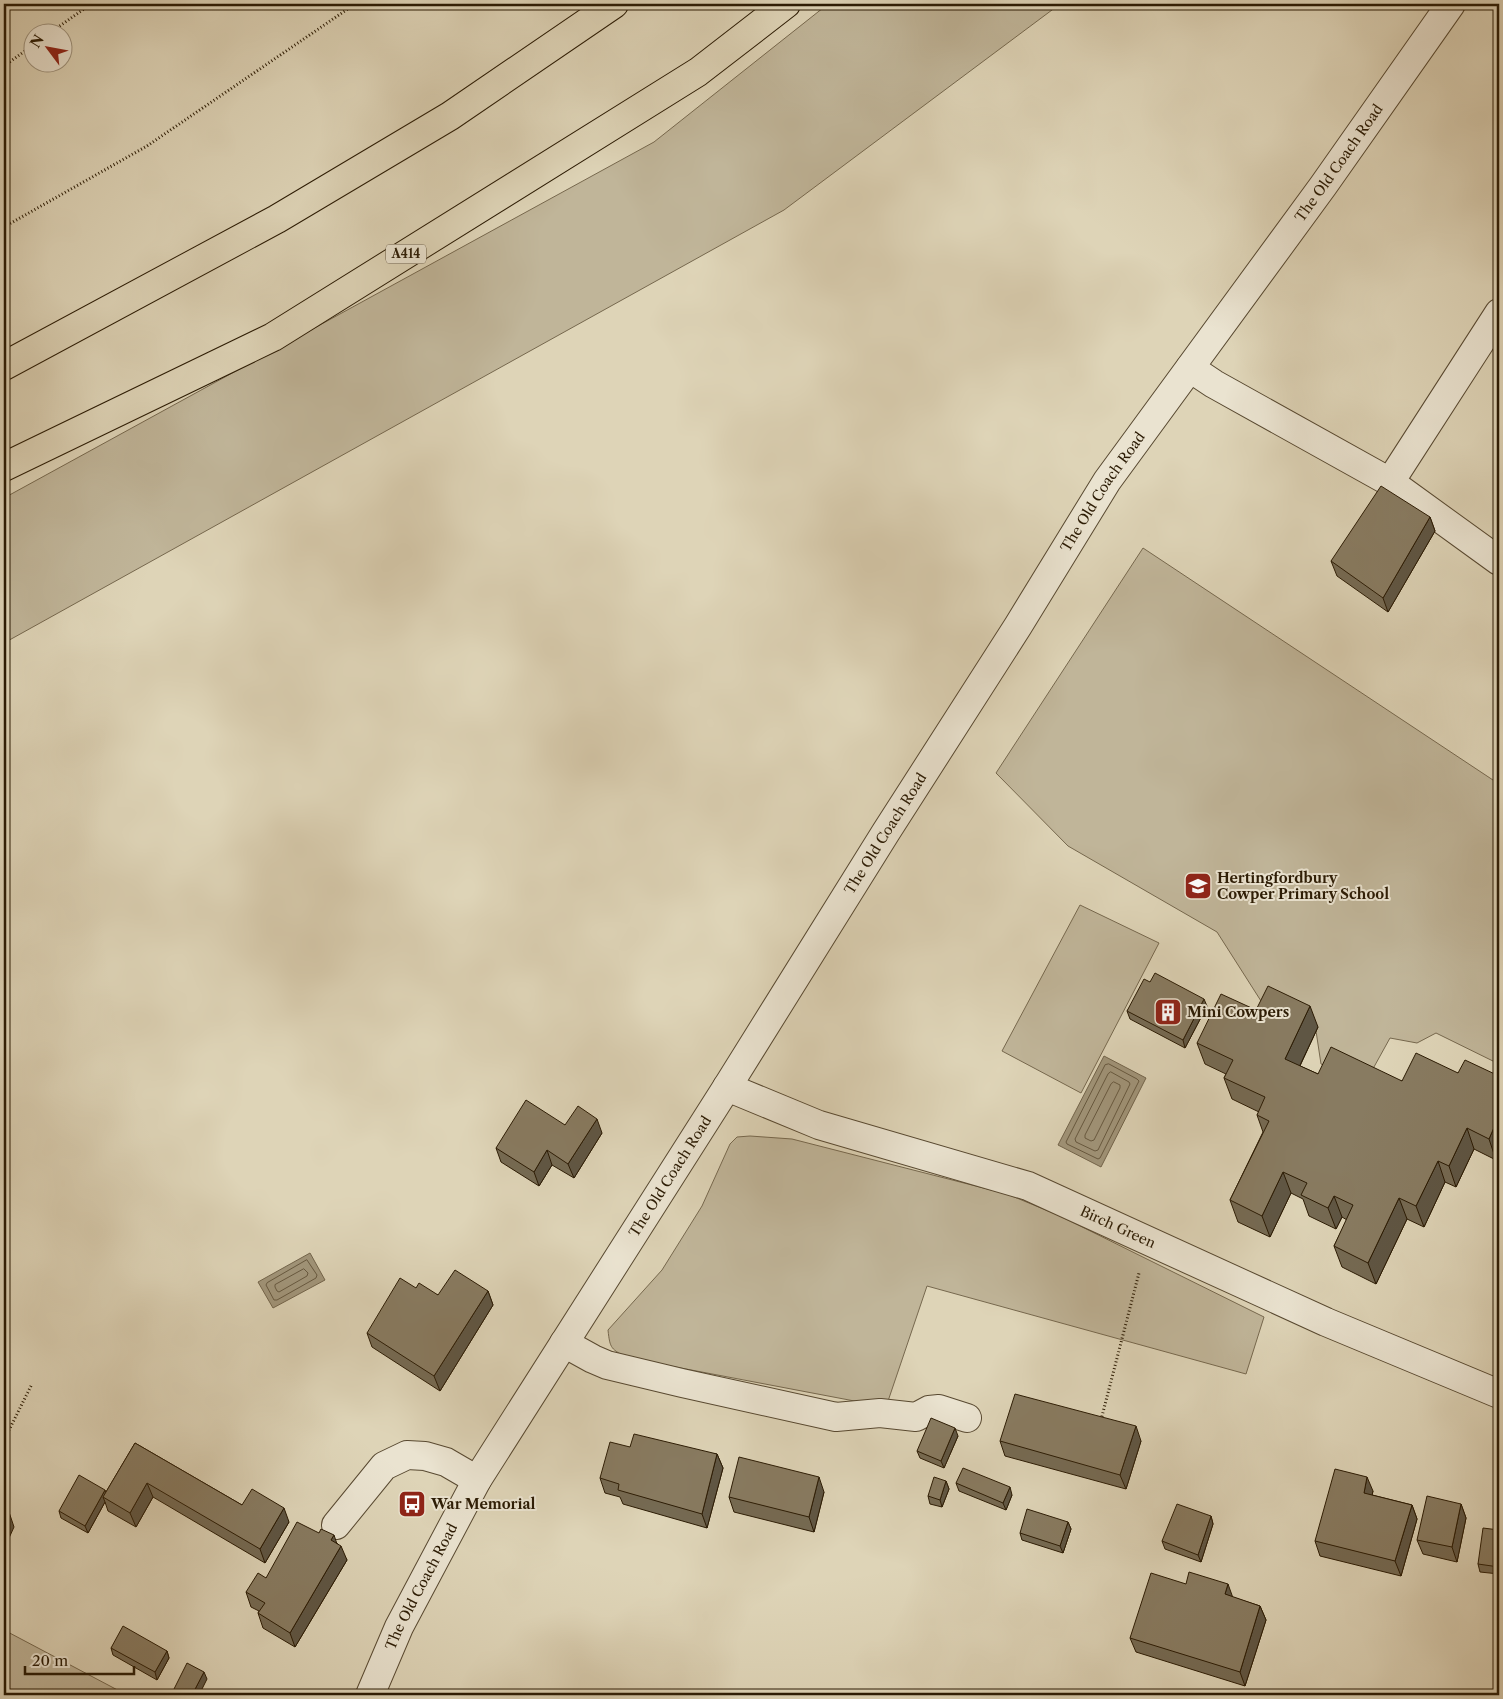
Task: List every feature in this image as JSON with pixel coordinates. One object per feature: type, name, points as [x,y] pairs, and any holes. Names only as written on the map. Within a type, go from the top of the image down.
[{"type":"highway","points":[[4,366],[286,214],[450,116],[614,4]]},
{"type":"highway","name":"A414","points":[[4,467],[273,337],[698,72],[786,4]]},
{"type":"street","name":"The Old Coach Road","points":[[370,1695],[399,1628],[477,1480],[1018,626],[1107,481],[1323,186],[1451,4]]},
{"type":"street","points":[[1390,482],[1499,312]]},
{"type":"street","points":[[1190,368],[1214,384],[1390,482],[1499,561]]},
{"type":"street","name":"Birch Green","points":[[727,1087],[819,1125],[1028,1186],[1326,1322],[1499,1394]]},
{"type":"street","points":[[564,1343],[592,1359],[608,1365],[682,1384],[836,1416],[880,1413],[916,1417],[929,1410],[939,1409],[967,1418]]},
{"type":"street","points":[[336,1525],[384,1466],[407,1455],[425,1456],[446,1462],[477,1480]]},
{"type":"path","points":[[65,22],[91,4]]},
{"type":"path","points":[[4,227],[147,146],[354,4]]},
{"type":"path","points":[[4,66],[22,53]]},
{"type":"path","points":[[1099,1429],[1148,1241]]},
{"type":"path","points":[[4,1440],[32,1384]]},
{"type":"shaded area","points":[[828,4],[1060,4],[784,210],[4,643],[4,498],[654,142]]},
{"type":"shaded area","points":[[1143,548],[1499,784],[1499,1064],[1436,1033],[1417,1043],[1390,1038],[1364,1085],[1321,1064],[1316,1031],[1261,1001],[1217,932],[1068,846],[996,773]]},
{"type":"shaded area","points":[[1080,905],[1159,943],[1081,1093],[1002,1051]]},
{"type":"shaded area","points":[[737,1137],[792,1139],[1007,1194],[1058,1215],[1264,1317],[1246,1374],[927,1286],[886,1407],[628,1358],[612,1348],[608,1330],[662,1270],[702,1206],[730,1144]]},
{"type":"shaded area","points":[[4,1630],[127,1695],[4,1695]]},
{"type":"water","points":[[1104,1056],[1146,1078],[1101,1167],[1058,1145]]},
{"type":"water","points":[[310,1253],[325,1280],[273,1308],[258,1282]]},
{"type":"building","points":[[1381,486],[1430,517],[1383,598],[1331,561]]},
{"type":"building","name":"Mini Cowpers","points":[[1155,973],[1204,999],[1183,1040],[1127,1011],[1144,979],[1150,982]]},
{"type":"building","points":[[1268,986],[1310,1006],[1285,1059],[1318,1074],[1331,1047],[1402,1081],[1416,1053],[1458,1073],[1465,1060],[1499,1076],[1499,1089],[1496,1095],[1499,1097],[1499,1116],[1489,1139],[1467,1128],[1449,1166],[1438,1161],[1416,1206],[1399,1198],[1368,1263],[1334,1246],[1353,1205],[1334,1196],[1328,1208],[1301,1195],[1307,1183],[1283,1172],[1262,1216],[1230,1200],[1269,1121],[1257,1115],[1265,1097],[1224,1078],[1233,1060],[1197,1043],[1221,994],[1256,1010]]},
{"type":"building","points":[[526,1100],[565,1125],[578,1106],[597,1119],[568,1164],[547,1150],[534,1172],[496,1148]]},
{"type":"building","points":[[455,1270],[488,1291],[434,1376],[367,1333],[400,1278],[416,1288],[419,1283],[438,1295]]},
{"type":"building","points":[[1015,1394],[1136,1426],[1120,1475],[1000,1441]]},
{"type":"building","points":[[931,1418],[955,1428],[941,1461],[917,1451]]},
{"type":"building","points":[[634,1434],[717,1454],[702,1514],[618,1490],[619,1484],[600,1478],[610,1442],[630,1447]]},
{"type":"building","points":[[135,1443],[242,1505],[252,1489],[284,1508],[260,1549],[147,1483],[130,1513],[103,1497]]},
{"type":"building","points":[[739,1457],[819,1477],[809,1517],[729,1497]]},
{"type":"building","points":[[963,1468],[1010,1487],[1003,1503],[956,1483]]},
{"type":"building","points":[[1335,1469],[1367,1477],[1364,1493],[1412,1505],[1395,1561],[1315,1541]]},
{"type":"building","points":[[79,1475],[105,1490],[85,1526],[59,1511]]},
{"type":"building","points":[[934,1477],[946,1481],[940,1500],[928,1496]]},
{"type":"building","points":[[1427,1496],[1461,1504],[1452,1547],[1417,1540]]},
{"type":"building","points":[[1177,1504],[1211,1516],[1198,1555],[1162,1541]]},
{"type":"building","points":[[1027,1509],[1068,1522],[1060,1546],[1020,1533]]},
{"type":"building","points":[[4,1510],[9,1512],[4,1523]]},
{"type":"building","points":[[297,1522],[319,1533],[321,1529],[334,1535],[331,1540],[341,1546],[290,1633],[258,1613],[265,1603],[246,1592],[258,1573],[266,1578]]},
{"type":"building","points":[[1483,1528],[1499,1530],[1499,1567],[1478,1564]]},
{"type":"building","points":[[1189,1572],[1228,1584],[1225,1594],[1260,1606],[1240,1672],[1130,1638],[1151,1573],[1186,1584]]},
{"type":"building","points":[[123,1626],[167,1651],[155,1672],[111,1648]]},
{"type":"building","points":[[187,1663],[204,1672],[192,1695],[171,1695]]},
{"type":"place","name":"Hertingfordbury Cowper Primary School","points":[[1198,886]]},
{"type":"place","name":"Mini Cowpers","points":[[1168,1012]]},
{"type":"place","name":"War Memorial","points":[[412,1504]]}]
